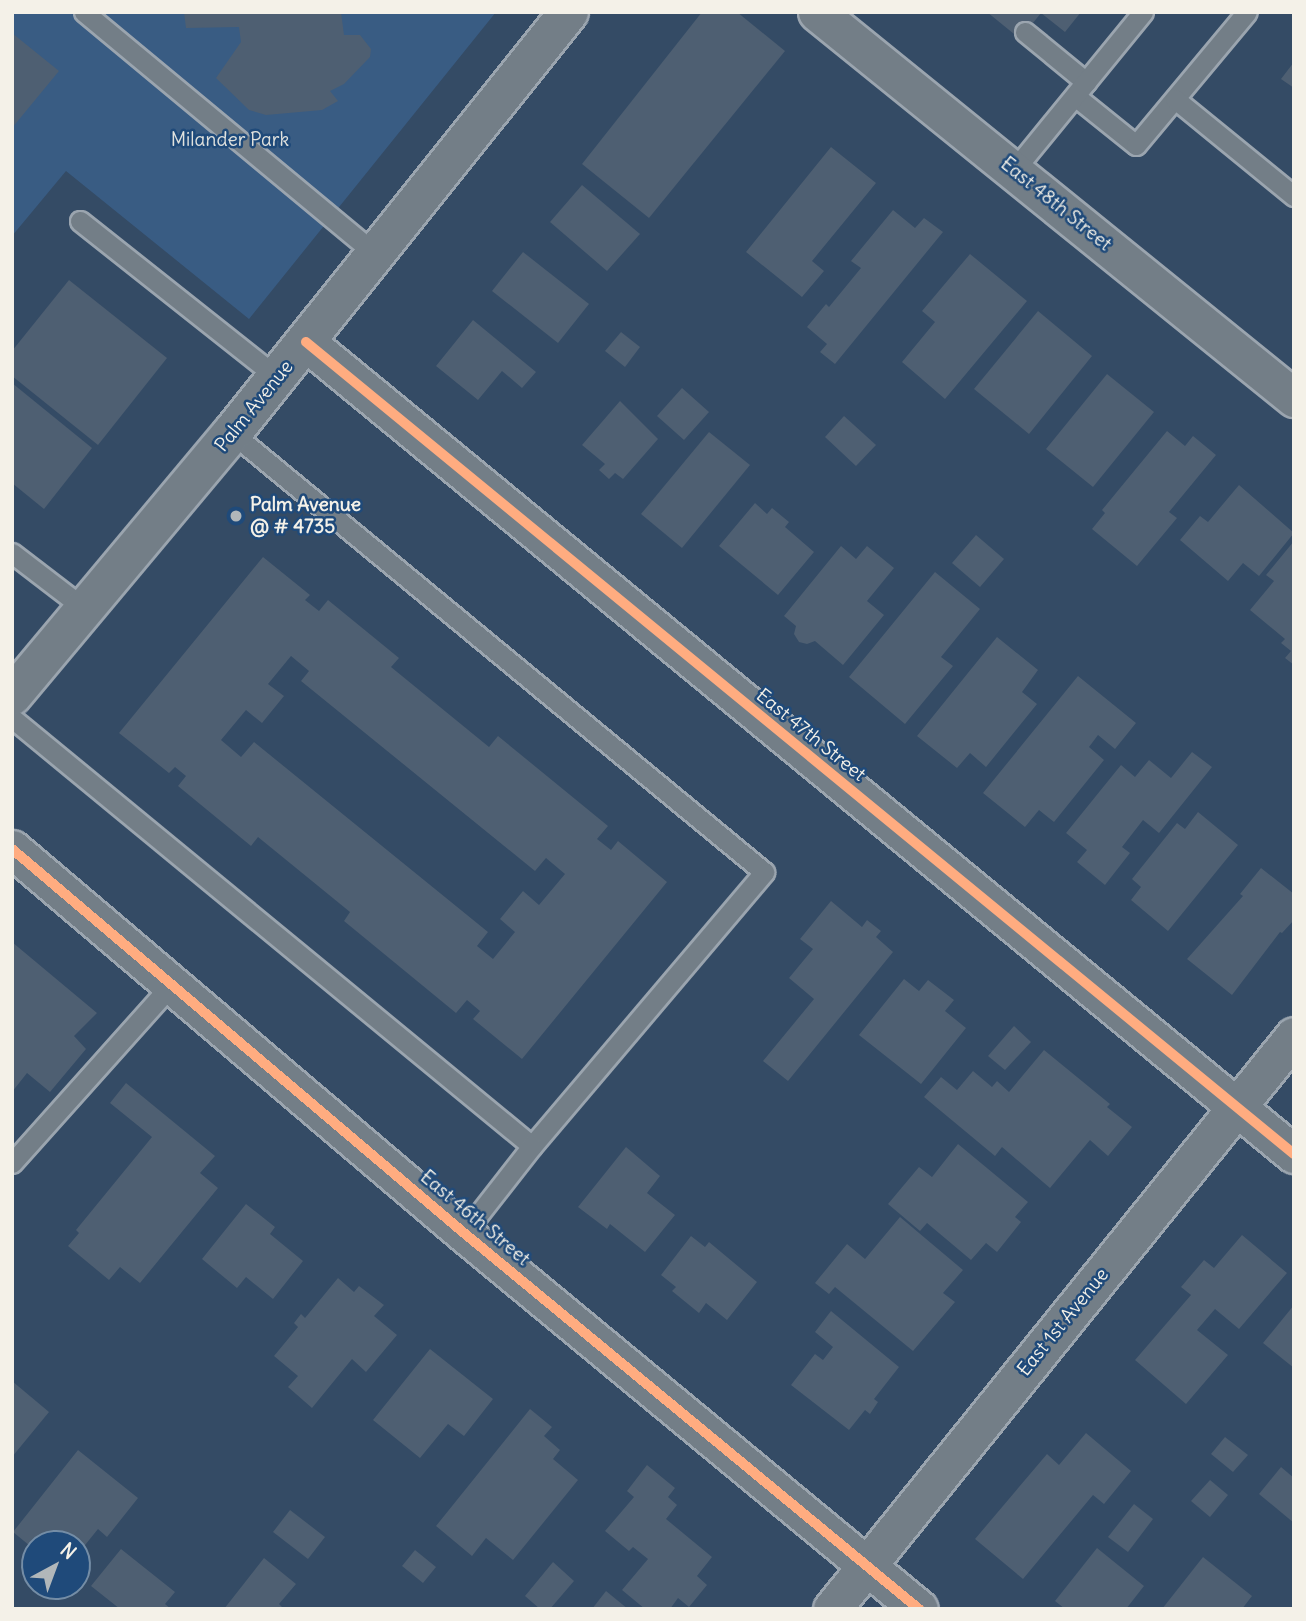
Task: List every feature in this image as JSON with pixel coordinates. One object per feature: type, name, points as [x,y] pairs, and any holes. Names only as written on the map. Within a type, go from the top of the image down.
[{"type":"main road","name":"Palm Avenue","points":[[12,696],[232,433],[569,12]]},
{"type":"street","name":"East 48th Street","points":[[817,12],[1294,398]]},
{"type":"street","name":"East 47th Street","points":[[306,342],[1294,1154]]},
{"type":"street","name":"East 46th Street","points":[[12,849],[464,1233],[919,1609]]},
{"type":"street","name":"East 1st Avenue","points":[[832,1609],[1294,1036]]},
{"type":"lane","points":[[84,12],[376,254]]},
{"type":"lane","points":[[1025,179],[1081,89],[1143,12]]},
{"type":"lane","points":[[1025,32],[1136,145],[1247,12]]},
{"type":"lane","points":[[1175,99],[1294,196]]},
{"type":"lane","points":[[80,221],[277,377]]},
{"type":"lane","points":[[232,433],[764,872],[532,1146],[464,1233]]},
{"type":"lane","points":[[12,552],[85,609]]},
{"type":"lane","points":[[12,718],[532,1146]]},
{"type":"lane","points":[[12,1163],[172,984]]},
{"type":"green space","name":"Milander Park","points":[[12,12],[496,12],[249,319],[66,171],[12,236]]},
{"type":"building","points":[[184,12],[341,12],[344,35],[360,35],[371,49],[370,57],[344,84],[330,91],[338,101],[322,110],[266,115],[249,110],[216,78],[241,42],[239,27],[186,28]]},
{"type":"building","points":[[702,12],[737,12],[785,51],[649,218],[582,164]]},
{"type":"building","points":[[987,12],[1081,12],[1065,32],[1041,13],[1020,39]]},
{"type":"building","points":[[12,33],[59,71],[12,128],[14,76]]},
{"type":"building","points":[[1294,62],[1294,88],[1281,79]]},
{"type":"building","points":[[831,147],[876,183],[812,261],[824,271],[802,297],[746,252]]},
{"type":"building","points":[[582,185],[640,234],[607,271],[550,222]]},
{"type":"building","points":[[893,210],[915,228],[924,218],[943,232],[835,364],[820,352],[827,344],[807,327],[826,304],[829,307],[861,268],[851,261]]},
{"type":"building","points":[[523,252],[589,304],[558,343],[492,291]]},
{"type":"building","points":[[970,254],[1027,301],[945,399],[902,362],[935,322],[922,311]]},
{"type":"building","points":[[69,280],[167,358],[98,445],[12,376],[12,351]]},
{"type":"building","points":[[1038,311],[1092,356],[1029,434],[974,389]]},
{"type":"building","points":[[473,320],[536,372],[522,388],[502,371],[478,400],[436,366]]},
{"type":"building","points":[[621,332],[640,347],[625,367],[605,351]]},
{"type":"building","points":[[1107,374],[1154,412],[1093,487],[1046,449]]},
{"type":"building","points":[[12,383],[92,448],[44,509],[12,483]]},
{"type":"building","points":[[682,388],[709,412],[684,440],[657,416]]},
{"type":"building","points":[[620,401],[658,439],[623,479],[615,473],[609,479],[599,470],[605,464],[582,445]]},
{"type":"building","points":[[844,416],[876,445],[856,466],[825,437]]},
{"type":"building","points":[[1167,431],[1185,446],[1193,436],[1216,455],[1169,512],[1177,518],[1137,566],[1092,529],[1105,513],[1102,510]]},
{"type":"building","points":[[709,432],[750,465],[682,548],[641,514]]},
{"type":"building","points":[[1239,485],[1294,533],[1259,576],[1243,563],[1228,581],[1180,540],[1200,516],[1208,522]]},
{"type":"building","points":[[755,503],[767,514],[772,508],[789,522],[785,527],[814,552],[778,595],[719,546]]},
{"type":"building","points":[[976,535],[1004,559],[980,587],[952,563]]},
{"type":"building","points":[[1294,541],[1294,665],[1285,658],[1291,651],[1281,643],[1285,639],[1250,610],[1274,581],[1266,575]]},
{"type":"building","points":[[841,546],[856,559],[867,546],[894,568],[867,601],[884,615],[843,665],[815,641],[807,644],[799,642],[794,634],[796,626],[784,616]]},
{"type":"building","points":[[263,557],[310,595],[305,600],[319,611],[328,600],[399,658],[391,667],[489,747],[498,736],[608,826],[597,839],[611,850],[618,841],[667,882],[522,1059],[473,1019],[480,1011],[467,1000],[456,1013],[344,921],[350,912],[258,837],[251,846],[178,786],[186,776],[175,767],[169,773],[119,733]],"holes":[[[291,656],[309,671],[301,681],[535,871],[546,858],[565,874],[539,905],[523,891],[500,919],[515,932],[493,959],[477,946],[488,932],[254,742],[241,757],[221,740],[246,710],[262,723],[284,696],[268,684]]]},
{"type":"building","points":[[935,572],[980,609],[941,657],[953,666],[905,724],[849,677]]},
{"type":"building","points":[[997,637],[1038,670],[1022,692],[1037,704],[986,767],[970,753],[957,768],[917,736]]},
{"type":"building","points":[[1078,676],[1136,723],[1115,749],[1098,735],[1089,747],[1104,760],[1054,822],[1039,810],[1025,827],[983,793]]},
{"type":"building","points":[[1192,752],[1212,767],[1159,833],[1143,820],[1122,847],[1130,853],[1105,885],[1077,862],[1087,850],[1066,833],[1121,765],[1135,777],[1149,760],[1171,778]]},
{"type":"building","points":[[1198,812],[1238,845],[1168,931],[1131,900],[1141,887],[1132,879],[1177,823],[1185,829]]},
{"type":"building","points":[[1261,868],[1294,894],[1294,920],[1280,932],[1232,995],[1187,959],[1243,896],[1240,894]]},
{"type":"building","points":[[831,901],[862,927],[867,920],[881,931],[876,937],[893,952],[788,1081],[763,1061],[814,999],[789,978],[813,949],[800,939]]},
{"type":"building","points":[[12,942],[97,1013],[74,1036],[86,1049],[50,1092],[27,1073],[12,1092]]},
{"type":"building","points":[[904,979],[919,991],[928,980],[954,1000],[945,1011],[966,1028],[921,1084],[859,1035]]},
{"type":"building","points":[[1014,1026],[1031,1042],[1005,1070],[988,1056]]},
{"type":"building","points":[[1044,1050],[1110,1104],[1107,1107],[1132,1127],[1108,1156],[1090,1140],[1050,1188],[1002,1147],[995,1156],[924,1097],[941,1077],[957,1090],[973,1071],[992,1087],[997,1081],[1009,1092]]},
{"type":"building","points":[[126,1083],[215,1156],[200,1173],[218,1188],[140,1283],[120,1267],[109,1280],[68,1246],[79,1233],[76,1230],[152,1137],[110,1103]]},
{"type":"building","points":[[958,1144],[1028,1202],[1015,1217],[1021,1222],[997,1252],[986,1243],[971,1260],[927,1223],[920,1231],[888,1204],[919,1167],[932,1177]]},
{"type":"building","points":[[626,1147],[660,1176],[647,1193],[675,1215],[645,1252],[610,1224],[607,1229],[578,1207]]},
{"type":"building","points":[[246,1204],[275,1227],[270,1234],[303,1261],[273,1299],[246,1277],[237,1288],[202,1259]]},
{"type":"building","points":[[900,1217],[963,1270],[943,1293],[955,1302],[913,1351],[835,1287],[829,1294],[815,1283],[847,1244],[865,1259]]},
{"type":"building","points":[[1242,1235],[1287,1273],[1239,1329],[1215,1309],[1197,1330],[1228,1355],[1186,1404],[1135,1360],[1191,1295],[1181,1287],[1204,1260],[1214,1268]]},
{"type":"building","points":[[691,1236],[705,1247],[709,1242],[757,1282],[727,1320],[706,1303],[699,1313],[672,1291],[676,1287],[661,1275]]},
{"type":"building","points":[[338,1278],[354,1292],[359,1286],[384,1305],[374,1316],[397,1335],[366,1372],[352,1359],[312,1408],[288,1387],[298,1376],[274,1356],[298,1327],[294,1323],[301,1314],[305,1318]]},
{"type":"building","points":[[1294,1305],[1294,1368],[1263,1343]]},
{"type":"building","points":[[831,1311],[899,1367],[874,1399],[878,1402],[870,1414],[865,1410],[849,1430],[791,1385],[815,1354],[823,1360],[833,1347],[815,1332]]},
{"type":"building","points":[[430,1349],[493,1399],[464,1436],[448,1424],[420,1458],[373,1420]]},
{"type":"building","points":[[12,1381],[49,1412],[12,1457]]},
{"type":"building","points":[[530,1409],[552,1427],[544,1436],[560,1450],[553,1459],[578,1480],[513,1560],[486,1538],[472,1556],[436,1526]]},
{"type":"building","points":[[1086,1433],[1131,1471],[1104,1504],[1093,1495],[1023,1579],[975,1539],[1047,1454],[1059,1465]]},
{"type":"building","points":[[1225,1437],[1248,1455],[1233,1472],[1211,1454]]},
{"type":"building","points":[[78,1450],[138,1498],[107,1537],[98,1529],[91,1538],[91,1530],[21,1530],[21,1539],[13,1532]]},
{"type":"building","points":[[647,1465],[675,1488],[668,1497],[677,1505],[666,1519],[712,1557],[697,1576],[707,1585],[689,1607],[678,1598],[670,1609],[645,1609],[622,1590],[648,1559],[633,1547],[629,1551],[605,1531],[634,1497],[627,1491]]},
{"type":"building","points":[[1281,1467],[1294,1478],[1294,1523],[1259,1494]]},
{"type":"building","points":[[1210,1480],[1228,1495],[1210,1517],[1191,1501]]},
{"type":"building","points":[[1134,1504],[1153,1519],[1128,1552],[1108,1537]]},
{"type":"building","points":[[290,1510],[325,1537],[308,1559],[273,1532]]},
{"type":"building","points":[[1097,1548],[1144,1586],[1126,1609],[1065,1609],[1055,1601]]},
{"type":"building","points":[[121,1549],[175,1592],[165,1604],[171,1609],[120,1609],[91,1586]]},
{"type":"building","points":[[415,1550],[436,1567],[423,1583],[402,1566]]},
{"type":"building","points":[[1203,1557],[1252,1596],[1242,1609],[1162,1609]]},
{"type":"building","points":[[264,1558],[296,1584],[279,1604],[284,1609],[224,1609]]},
{"type":"building","points":[[553,1562],[574,1581],[550,1609],[540,1609],[525,1596]]},
{"type":"building","points":[[606,1591],[628,1609],[592,1609]]},
{"type":"cycle path","points":[[306,342],[1294,1154]]},
{"type":"cycle path","points":[[12,849],[464,1233],[919,1609]]},
{"type":"place","name":"Palm Avenue @ # 4735","points":[[236,516]]}]
